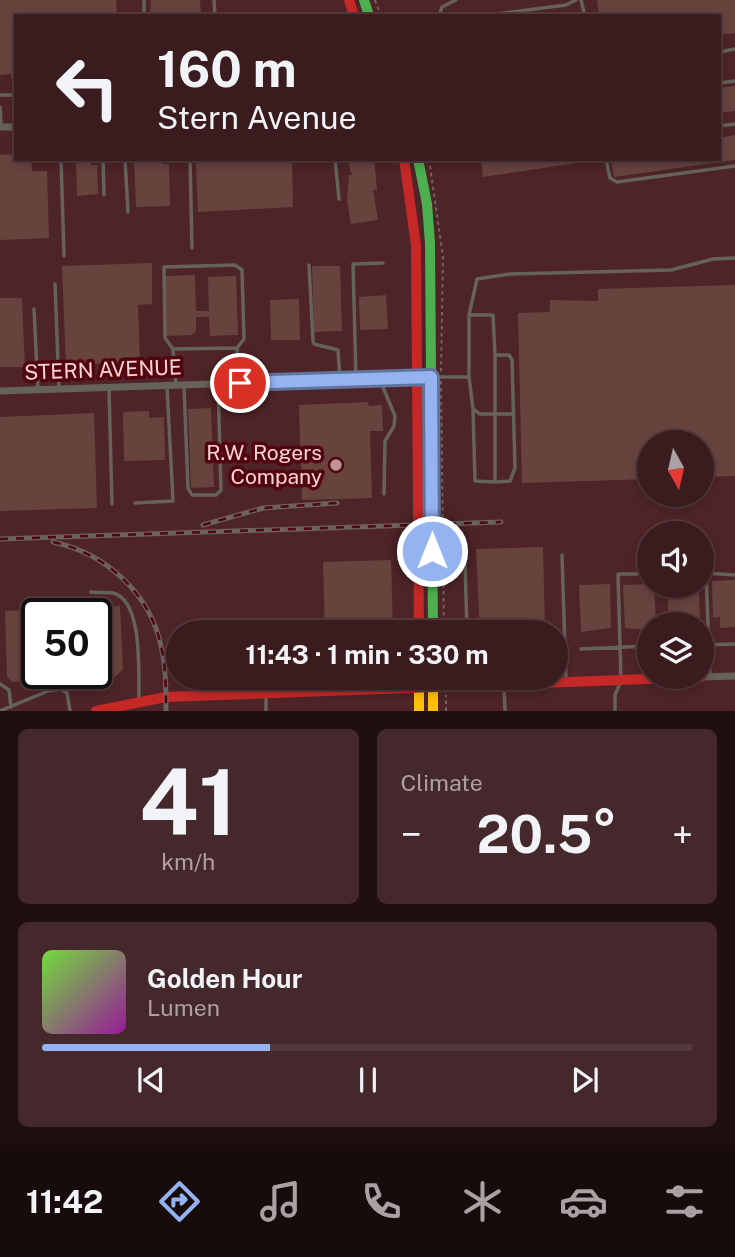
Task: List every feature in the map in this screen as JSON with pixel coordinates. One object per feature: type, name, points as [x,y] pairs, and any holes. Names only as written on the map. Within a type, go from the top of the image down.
[{"type":"main road","points":[[404,161],[415,225],[419,620]]},
{"type":"main road","points":[[418,161],[429,223],[436,377],[433,620]]},
{"type":"main road","points":[[568,682],[637,680]]},
{"type":"main road","points":[[96,711],[139,701],[364,690]]},
{"type":"main road","points":[[419,690],[419,711]]},
{"type":"main road","points":[[433,690],[433,711]]},
{"type":"street","name":"STERN AVENUE","points":[[0,391],[417,377]]},
{"type":"street","points":[[714,677],[735,676]]},
{"type":"lane","points":[[440,14],[442,7],[456,0]]},
{"type":"lane","points":[[496,14],[566,5],[578,0]]},
{"type":"lane","points":[[0,107],[0,127]]},
{"type":"lane","points":[[61,161],[64,256]]},
{"type":"lane","points":[[103,161],[104,195]]},
{"type":"lane","points":[[125,161],[128,212]]},
{"type":"lane","points":[[190,161],[192,247]]},
{"type":"lane","points":[[335,161],[339,199]]},
{"type":"lane","points":[[607,161],[610,178],[617,182],[735,166]]},
{"type":"lane","points":[[495,355],[509,355],[512,360],[514,478],[510,481],[475,481],[473,409],[469,377],[469,315],[477,279],[510,274],[671,270],[713,259],[735,258]]},
{"type":"lane","points":[[356,379],[353,264],[383,264]]},
{"type":"lane","points":[[173,349],[236,348],[244,339],[242,270],[235,265],[164,267],[165,338],[173,349],[176,385]]},
{"type":"lane","points":[[309,265],[313,341],[314,344],[338,350],[340,379]]},
{"type":"lane","points":[[55,284],[59,389]]},
{"type":"lane","points":[[34,309],[38,390]]},
{"type":"lane","points":[[469,315],[493,315],[495,482]]},
{"type":"lane","points":[[236,348],[240,383]]},
{"type":"lane","points":[[417,377],[469,377]]},
{"type":"lane","points":[[380,378],[395,416],[384,449],[384,494]]},
{"type":"lane","points":[[184,385],[188,488],[192,495],[216,495],[221,490],[218,383]]},
{"type":"lane","points":[[135,503],[173,501],[167,385]]},
{"type":"lane","points":[[109,387],[112,504]]},
{"type":"lane","points":[[473,409],[480,414],[514,414]]},
{"type":"lane","points":[[562,555],[564,620]]},
{"type":"lane","points":[[465,562],[467,620]]},
{"type":"lane","points":[[714,573],[735,575]]},
{"type":"lane","points":[[615,711],[615,695],[621,681],[618,574],[637,574]]},
{"type":"lane","points":[[91,592],[114,593],[120,597],[135,621],[139,701]]},
{"type":"lane","points":[[714,645],[735,643]]},
{"type":"lane","points":[[581,649],[637,646]]},
{"type":"lane","points":[[0,684],[9,690],[11,707]]},
{"type":"lane","points":[[1,711],[61,689],[67,692],[70,711]]},
{"type":"lane","points":[[505,690],[505,711]]},
{"type":"lane","points":[[266,693],[266,711]]},
{"type":"path","points":[[429,161],[443,257],[436,377],[444,620]]},
{"type":"building","points":[[0,0],[116,0],[117,14],[14,14],[14,78],[11,78],[11,74],[0,75]]},
{"type":"building","points":[[151,0],[200,0],[201,14],[150,14]]},
{"type":"building","points":[[597,0],[735,0],[735,33],[721,35],[721,14],[599,14]]},
{"type":"building","points":[[735,86],[735,111],[721,113],[721,88]]},
{"type":"building","points":[[735,135],[735,160],[614,177],[611,161],[721,161],[721,138]]},
{"type":"building","points":[[14,154],[14,161],[31,161],[32,171],[47,171],[49,238],[0,240],[0,155]]},
{"type":"building","points":[[91,161],[91,165],[97,165],[98,194],[77,196],[76,162]]},
{"type":"building","points":[[134,161],[162,161],[162,164],[169,164],[170,206],[136,207]]},
{"type":"building","points":[[292,161],[293,207],[198,212],[196,162]]},
{"type":"building","points":[[348,161],[374,161],[377,190],[373,190],[378,220],[351,224],[347,201],[349,175],[352,175]]},
{"type":"building","points":[[481,161],[590,161],[483,177]]},
{"type":"building","points":[[152,263],[152,304],[138,305],[140,362],[66,365],[62,266]]},
{"type":"building","points":[[312,266],[340,266],[342,331],[314,332]]},
{"type":"building","points":[[195,275],[196,311],[209,311],[208,277],[236,276],[238,335],[210,336],[209,317],[196,317],[196,331],[192,335],[166,336],[164,276]]},
{"type":"building","points":[[735,285],[735,476],[714,477],[714,430],[637,430],[637,479],[522,483],[518,313],[550,312],[550,300],[598,301],[598,289]]},
{"type":"building","points":[[386,295],[388,329],[360,330],[359,297]]},
{"type":"building","points":[[0,298],[22,298],[25,367],[0,367]]},
{"type":"building","points":[[299,299],[300,340],[271,340],[270,300]]},
{"type":"building","name":"R.W. Rogers Company","points":[[368,402],[369,406],[382,405],[383,431],[370,431],[372,498],[302,500],[299,405]]},
{"type":"building","points":[[211,408],[214,487],[191,488],[188,409]]},
{"type":"building","points":[[149,411],[149,418],[164,417],[165,460],[124,461],[123,412]]},
{"type":"building","points":[[94,413],[97,508],[0,511],[0,417]]},
{"type":"building","points":[[543,547],[545,620],[479,620],[476,549]]},
{"type":"building","points":[[391,560],[393,620],[325,620],[323,562]]},
{"type":"building","points":[[735,580],[735,627],[720,628],[720,617],[714,618],[714,581]]},
{"type":"building","points":[[610,584],[611,628],[581,632],[579,585]]},
{"type":"building","points":[[637,584],[637,598],[655,598],[655,612],[637,612],[637,629],[625,628],[623,585]]},
{"type":"building","points":[[668,598],[699,598],[700,612],[668,612]]},
{"type":"building","points":[[112,606],[120,606],[123,669],[115,677],[112,677]]},
{"type":"building","points":[[21,610],[21,681],[12,682],[7,676],[5,611]]},
{"type":"railway","points":[[203,525],[263,508],[337,503]]},
{"type":"railway","points":[[0,539],[501,522]]},
{"type":"railway","points":[[53,542],[72,547],[107,566],[136,593],[147,609],[163,654],[166,711]]},
{"type":"traffic: fast","points":[[364,0],[368,14]]},
{"type":"traffic: fast","points":[[418,161],[427,204],[430,243],[433,620]]},
{"type":"traffic: slow","points":[[419,690],[419,711]]},
{"type":"traffic: slow","points":[[433,690],[433,711]]},
{"type":"traffic: jam","points":[[349,0],[353,14]]},
{"type":"traffic: jam","points":[[404,161],[416,245],[419,620]]},
{"type":"traffic: jam","points":[[96,711],[166,697],[637,679]]},
{"type":"place","name":"R.W. Rogers Company","points":[[336,465]]},
{"type":"route","points":[[240,383],[431,377],[432,551]]}]
